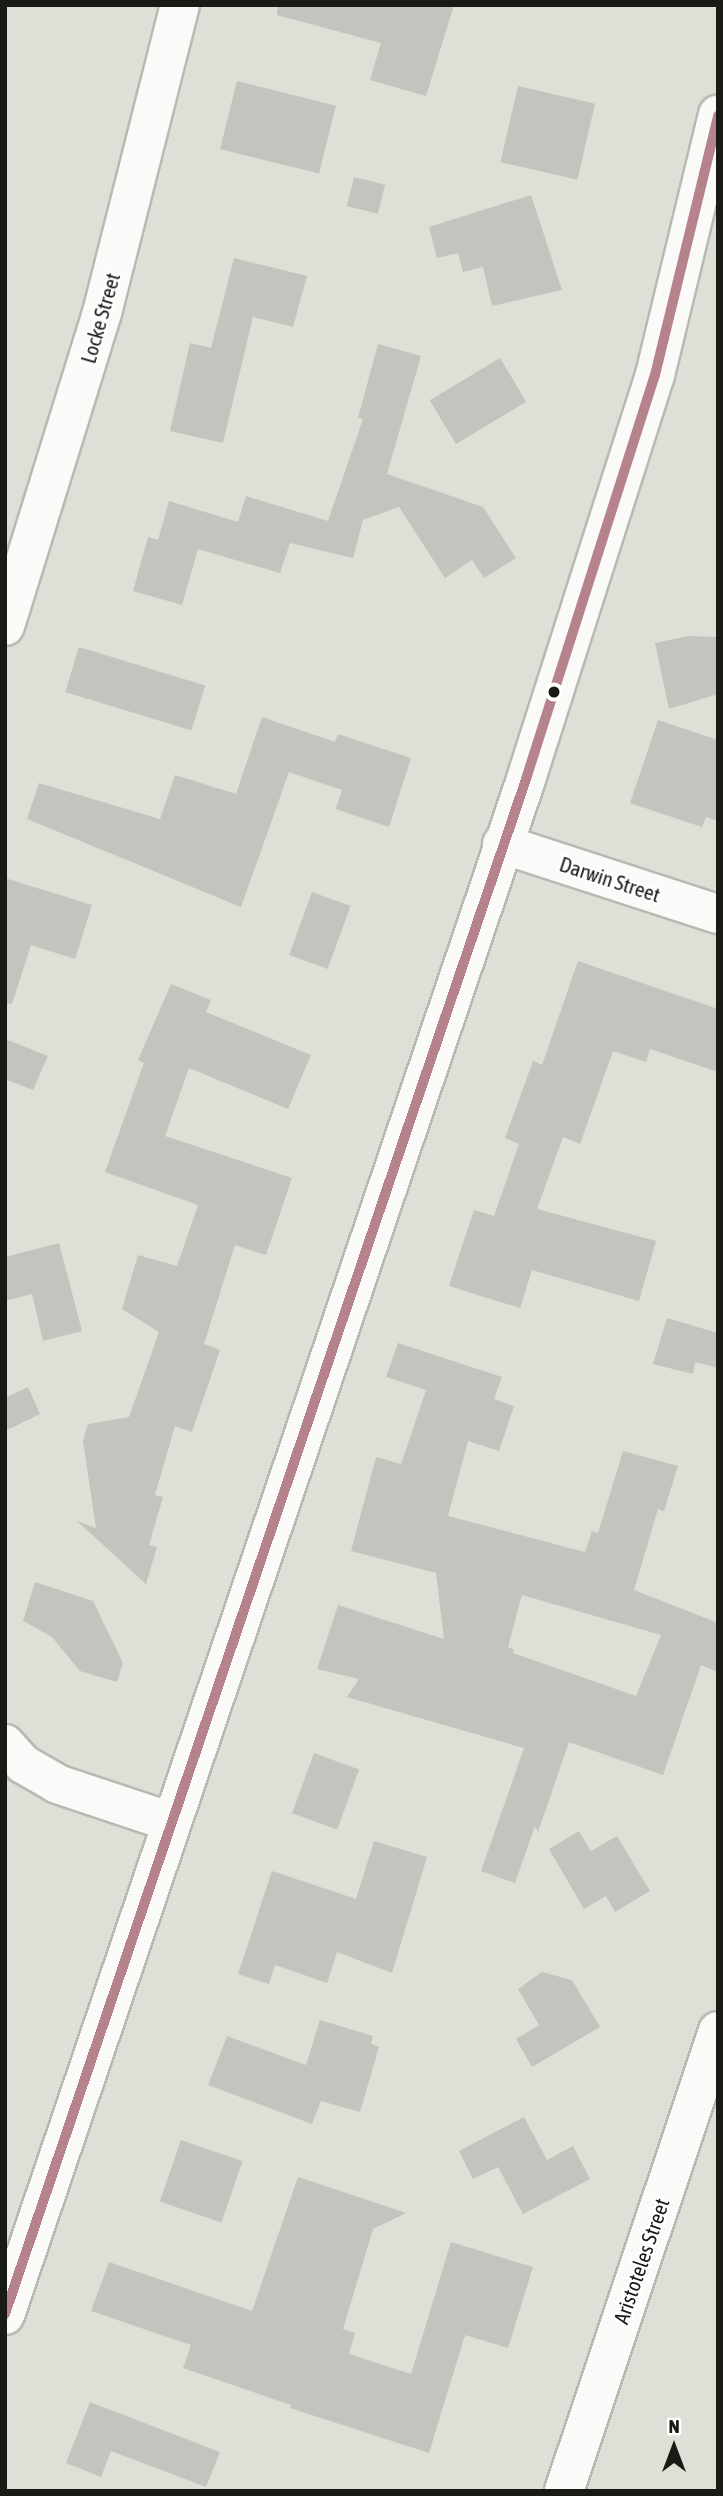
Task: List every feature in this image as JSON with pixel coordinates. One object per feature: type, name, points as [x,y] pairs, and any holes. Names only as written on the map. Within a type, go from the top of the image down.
[{"type":"street","name":"Locke Street","points":[[5,626],[102,313],[180,5]]},
{"type":"street","points":[[5,2315],[526,779],[655,375],[718,115]]},
{"type":"street","name":"Darwin Street","points":[[502,844],[718,914]]},
{"type":"street","points":[[5,1744],[23,1764],[57,1784],[171,1822]]},
{"type":"street","name":"Aristoteles Street","points":[[564,2491],[718,2032]]},
{"type":"building","points":[[278,5],[454,5],[426,96],[370,80],[381,43],[277,15]]},
{"type":"building","points":[[237,81],[336,106],[319,174],[220,149]]},
{"type":"building","points":[[518,86],[595,104],[577,180],[500,162]]},
{"type":"building","points":[[354,177],[385,185],[378,214],[347,206]]},
{"type":"building","points":[[531,195],[562,290],[492,306],[483,267],[463,272],[458,253],[437,258],[429,227]]},
{"type":"building","points":[[234,258],[307,276],[293,327],[253,317],[223,443],[170,431],[190,343],[211,348]]},
{"type":"building","points":[[378,344],[421,356],[387,474],[483,507],[516,558],[484,578],[472,560],[445,578],[399,507],[363,520],[353,558],[290,543],[280,573],[198,549],[182,605],[133,591],[148,537],[158,540],[169,501],[238,522],[246,496],[328,521],[363,419],[358,418]]},
{"type":"building","points":[[500,358],[526,402],[456,444],[430,400]]},
{"type":"building","points":[[688,636],[718,637],[718,694],[669,709],[655,643]]},
{"type":"building","points":[[79,647],[205,686],[191,731],[65,692]]},
{"type":"building","points":[[262,717],[335,742],[338,734],[411,758],[389,827],[336,809],[342,790],[289,772],[241,907],[27,819],[39,783],[160,819],[175,775],[236,794]]},
{"type":"building","points":[[658,720],[718,740],[718,821],[706,817],[702,827],[630,803]]},
{"type":"building","points":[[5,878],[92,905],[75,959],[31,945],[12,1004],[5,1003]]},
{"type":"building","points":[[312,892],[351,906],[328,969],[289,955]]},
{"type":"building","points":[[578,961],[718,1009],[718,1072],[650,1049],[646,1062],[613,1051],[580,1144],[563,1137],[537,1209],[656,1241],[639,1301],[532,1270],[520,1308],[449,1286],[474,1210],[494,1216],[519,1144],[505,1138],[533,1061],[542,1065]]},
{"type":"building","points":[[171,984],[211,1000],[206,1012],[311,1055],[288,1109],[189,1068],[165,1136],[292,1178],[266,1255],[235,1245],[204,1344],[220,1350],[192,1432],[175,1426],[155,1495],[163,1497],[149,1545],[157,1547],[146,1584],[77,1521],[96,1528],[83,1441],[88,1424],[129,1417],[159,1332],[122,1309],[138,1255],[177,1266],[198,1205],[105,1172],[144,1063],[138,1060]]},
{"type":"building","points":[[5,1039],[48,1056],[33,1090],[5,1079]]},
{"type":"building","points":[[59,1243],[82,1331],[43,1341],[32,1294],[5,1301],[5,1257]]},
{"type":"building","points":[[667,1318],[718,1333],[718,1368],[695,1362],[693,1374],[653,1364]]},
{"type":"building","points":[[398,1343],[502,1377],[494,1399],[514,1406],[499,1451],[468,1441],[448,1516],[585,1552],[592,1531],[598,1533],[623,1451],[678,1466],[664,1511],[658,1509],[634,1590],[718,1623],[718,1672],[701,1665],[663,1775],[569,1742],[538,1832],[535,1826],[515,1883],[481,1871],[524,1748],[347,1697],[359,1679],[317,1669],[338,1605],[444,1639],[436,1573],[351,1551],[376,1457],[401,1464],[426,1390],[386,1377]],"holes":[[[522,1595],[661,1635],[636,1696],[513,1653],[514,1650],[508,1647]]]},
{"type":"building","points":[[28,1387],[40,1414],[5,1431],[5,1398]]},
{"type":"building","points":[[35,1582],[93,1601],[123,1663],[117,1682],[80,1671],[52,1637],[23,1621]]},
{"type":"building","points":[[314,1753],[359,1769],[337,1830],[292,1813]]},
{"type":"building","points":[[579,1831],[591,1851],[617,1836],[650,1891],[615,1912],[606,1896],[584,1909],[549,1849]]},
{"type":"building","points":[[374,1841],[427,1857],[392,1973],[337,1952],[327,1983],[275,1965],[269,1984],[238,1974],[272,1871],[356,1899]]},
{"type":"building","points":[[542,1972],[572,1980],[600,2027],[532,2067],[516,2039],[539,2025],[518,1989]]},
{"type":"building","points":[[320,2020],[373,2036],[371,2044],[379,2047],[360,2112],[321,2101],[312,2124],[208,2085],[227,2036],[306,2065]]},
{"type":"building","points":[[524,2117],[547,2160],[573,2146],[590,2179],[523,2214],[498,2167],[473,2179],[459,2151]]},
{"type":"building","points":[[181,2140],[242,2161],[221,2223],[160,2201]]},
{"type":"building","points":[[298,2177],[406,2213],[373,2229],[343,2329],[355,2333],[349,2354],[411,2374],[451,2242],[533,2267],[508,2348],[465,2335],[429,2453],[290,2408],[291,2405],[183,2368],[191,2345],[91,2311],[109,2262],[252,2311]]},
{"type":"building","points":[[90,2402],[220,2452],[206,2487],[111,2451],[101,2477],[66,2463]]},
{"type":"transit line","points":[[5,2314],[526,779],[655,375],[718,116]]}]
